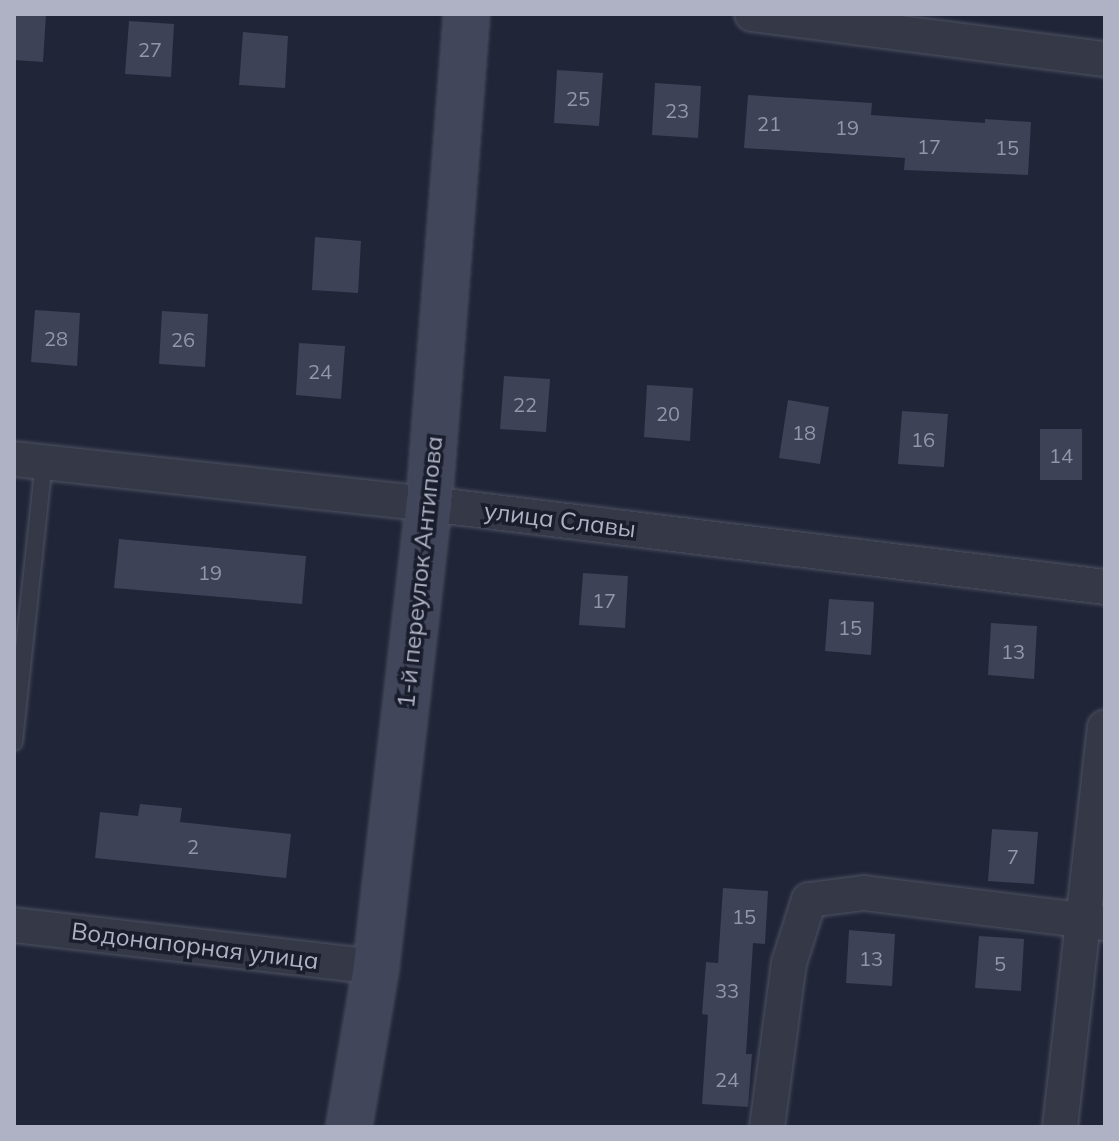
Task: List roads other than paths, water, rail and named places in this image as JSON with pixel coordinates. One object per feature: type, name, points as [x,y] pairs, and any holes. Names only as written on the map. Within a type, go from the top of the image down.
[{"type":"main road","name":"1-й переулок Антипова","points":[[349,1127],[376,967],[429,504],[467,14]]},
{"type":"street","points":[[752,14],[1105,59]]},
{"type":"street","name":"улица Славы","points":[[29,460],[429,504],[1105,587]]},
{"type":"street","points":[[1060,1127],[1094,921],[1105,728]]},
{"type":"street","points":[[767,1127],[789,963],[809,900],[864,893],[1094,921]]},
{"type":"street","name":"Водонапорная улица","points":[[14,925],[376,967]]},
{"type":"lane","points":[[14,742],[29,460]]}]
